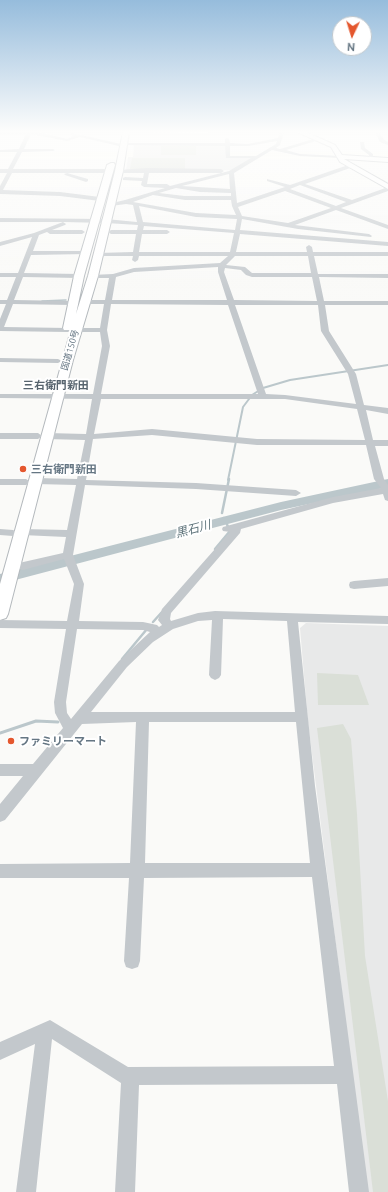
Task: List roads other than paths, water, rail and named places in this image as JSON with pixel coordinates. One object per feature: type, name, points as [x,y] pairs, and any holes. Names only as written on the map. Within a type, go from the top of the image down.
[{"type":"highway","name":"国道150号","points":[[0,614],[18,532],[42,436],[72,330],[72,302],[100,199],[105,188]]},
{"type":"highway","name":"国道150号","points":[[53,396],[58,360],[86,302],[94,276],[111,204],[112,188]]},
{"type":"street","points":[[111,204],[126,202],[169,188]]},
{"type":"street","points":[[185,188],[200,190],[233,191]]},
{"type":"street","points":[[232,188],[235,206],[240,217],[233,254],[221,266],[221,272],[261,392]]},
{"type":"street","points":[[235,206],[287,188],[388,227]]},
{"type":"street","points":[[311,188],[351,202]]},
{"type":"street","points":[[288,225],[388,188]]},
{"type":"street","points":[[0,192],[40,192],[100,199]]},
{"type":"street","points":[[151,194],[185,198],[234,198]]},
{"type":"street","points":[[126,202],[196,215],[240,217],[298,227],[385,238],[388,242]]},
{"type":"street","points":[[134,270],[141,224],[136,209],[136,204]]},
{"type":"street","points":[[347,218],[355,215]]},
{"type":"street","points":[[0,220],[106,221],[304,237],[388,242]]},
{"type":"street","points":[[0,244],[36,234],[63,224]]},
{"type":"street","points":[[169,626],[164,620],[166,612],[236,531],[232,527],[333,500],[388,492],[379,479],[361,407],[350,371],[325,331],[311,254],[308,243],[298,227]]},
{"type":"street","points":[[43,231],[82,232]]},
{"type":"street","points":[[112,232],[204,232]]},
{"type":"street","points":[[36,234],[0,329],[103,330]]},
{"type":"street","points":[[29,253],[61,256],[85,253]]},
{"type":"street","points":[[99,254],[388,254]]},
{"type":"street","points":[[94,276],[113,276],[134,270],[221,266],[243,268],[248,274],[252,275],[388,276]]},
{"type":"street","points":[[0,275],[79,276]]},
{"type":"street","points":[[113,276],[103,330],[106,346],[68,555],[79,584],[60,702],[61,712],[65,722],[75,723],[143,717],[301,717]]},
{"type":"street","points":[[0,302],[72,302]]},
{"type":"street","points":[[86,302],[388,303]]},
{"type":"street","points":[[0,360],[58,360]]},
{"type":"street","points":[[0,396],[250,397],[261,392],[388,411]]},
{"type":"street","points":[[0,436],[89,437],[152,432],[257,442],[388,443]]},
{"type":"street","points":[[0,482],[82,482],[228,488],[296,493]]},
{"type":"street","points":[[0,532],[72,534]]},
{"type":"street","points":[[9,575],[68,555]]},
{"type":"street","points":[[354,585],[388,582]]},
{"type":"street","points":[[215,675],[218,616]]},
{"type":"street","points":[[0,815],[123,664],[139,647],[169,626],[198,617],[218,616],[388,620]]},
{"type":"street","points":[[292,617],[308,786],[359,1192]]},
{"type":"street","points":[[0,624],[143,626],[153,628],[158,633]]},
{"type":"street","points":[[132,961],[138,870],[143,717]]},
{"type":"street","points":[[0,770],[37,770]]},
{"type":"street","points":[[0,871],[318,870]]},
{"type":"street","points":[[0,1051],[50,1028],[126,1076],[344,1074]]},
{"type":"street","points":[[26,1192],[45,1030]]},
{"type":"street","points":[[125,1192],[130,1076]]},
{"type":"waterway","points":[[42,301],[66,300]]},
{"type":"waterway","points":[[228,480],[243,407],[252,395],[263,388],[290,380],[388,365]]},
{"type":"waterway","points":[[222,513],[229,479]]},
{"type":"waterway","name":"黒石川","points":[[0,579],[281,506],[388,483]]},
{"type":"waterway","name":"黒石川","points":[[365,487],[377,490]]},
{"type":"waterway","points":[[215,549],[230,531],[224,518]]},
{"type":"waterway","points":[[153,622],[162,612]]},
{"type":"waterway","points":[[122,659],[147,629]]},
{"type":"waterway","points":[[0,733],[36,721],[58,722]]},
{"type":"place","name":"三右衛門新田","points":[[23,469]]},
{"type":"place","name":"ファミリーマート","points":[[11,741]]},
{"type":"district","name":"三右衛門新田","points":[[56,385]]}]
